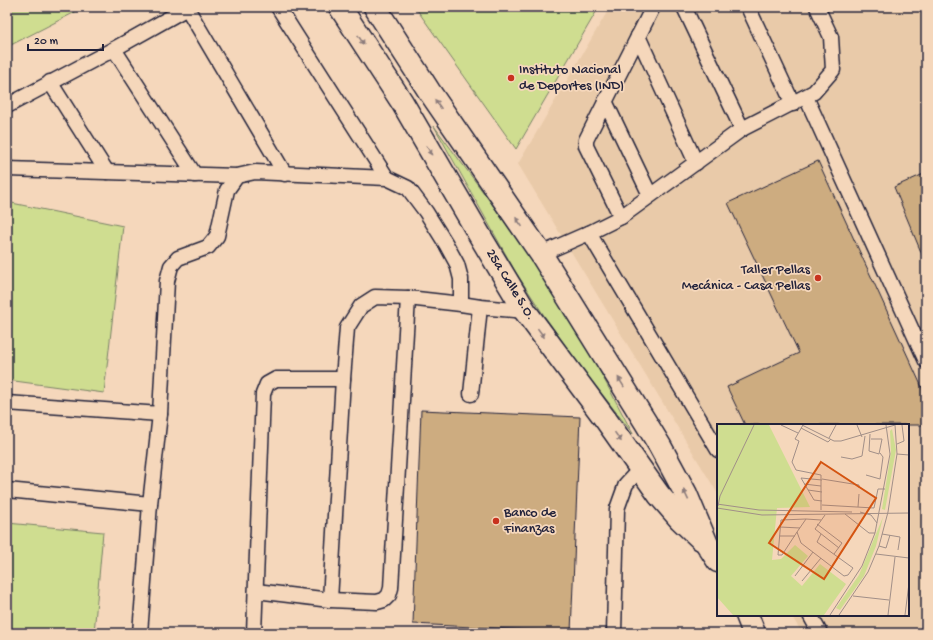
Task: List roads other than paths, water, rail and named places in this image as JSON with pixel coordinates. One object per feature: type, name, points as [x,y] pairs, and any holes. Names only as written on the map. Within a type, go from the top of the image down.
[{"type":"street","name":"25a Calle S.O.","points":[[340,7],[402,102],[525,311],[606,420],[659,495],[712,552]]},
{"type":"street","name":"25a Calle S.O.","points":[[375,7],[429,91],[542,254],[660,446],[686,494],[712,552]]},
{"type":"street","points":[[747,616],[754,633]]},
{"type":"street","points":[[755,616],[766,633]]},
{"type":"lane","points":[[7,106],[114,49],[188,7],[285,174]]},
{"type":"lane","points":[[278,7],[387,178]]},
{"type":"lane","points":[[621,217],[586,146],[586,140],[653,7]]},
{"type":"lane","points":[[684,7],[742,130]]},
{"type":"lane","points":[[748,7],[793,104]]},
{"type":"lane","points":[[542,254],[621,217],[742,130],[814,92],[833,70],[831,38],[818,7]]},
{"type":"lane","points":[[638,36],[696,163]]},
{"type":"lane","points":[[114,49],[195,175]]},
{"type":"lane","points":[[50,82],[107,172]]},
{"type":"lane","points":[[806,97],[926,361]]},
{"type":"lane","points":[[606,101],[650,195]]},
{"type":"lane","points":[[7,169],[237,176],[255,172],[387,178],[408,188],[426,212],[446,244],[457,264],[461,279],[461,304]]},
{"type":"lane","points":[[140,633],[150,504],[160,414],[167,281],[171,266],[178,258],[208,247],[217,236],[227,190],[237,176]]},
{"type":"lane","points":[[589,233],[717,448]]},
{"type":"lane","points":[[330,600],[347,328],[361,306],[375,297],[408,298],[525,311]]},
{"type":"lane","points":[[256,591],[330,600],[377,602],[384,600],[389,595],[391,588],[408,298]]},
{"type":"lane","points":[[472,394],[480,307]]},
{"type":"lane","points":[[254,633],[263,394],[267,384],[276,379],[343,379]]},
{"type":"lane","points":[[7,403],[160,414]]},
{"type":"lane","points":[[614,633],[617,509],[626,484],[640,469]]},
{"type":"lane","points":[[7,490],[150,504]]},
{"type":"lane","points":[[811,616],[820,633]]},
{"type":"place","name":"Instituto Nacional de Deportes (IND)","points":[[511,78]]},
{"type":"place","name":"Taller Pellas Mecánica - Casa Pellas","points":[[818,278]]},
{"type":"place","name":"Banco de Finanzas","points":[[496,521]]}]
